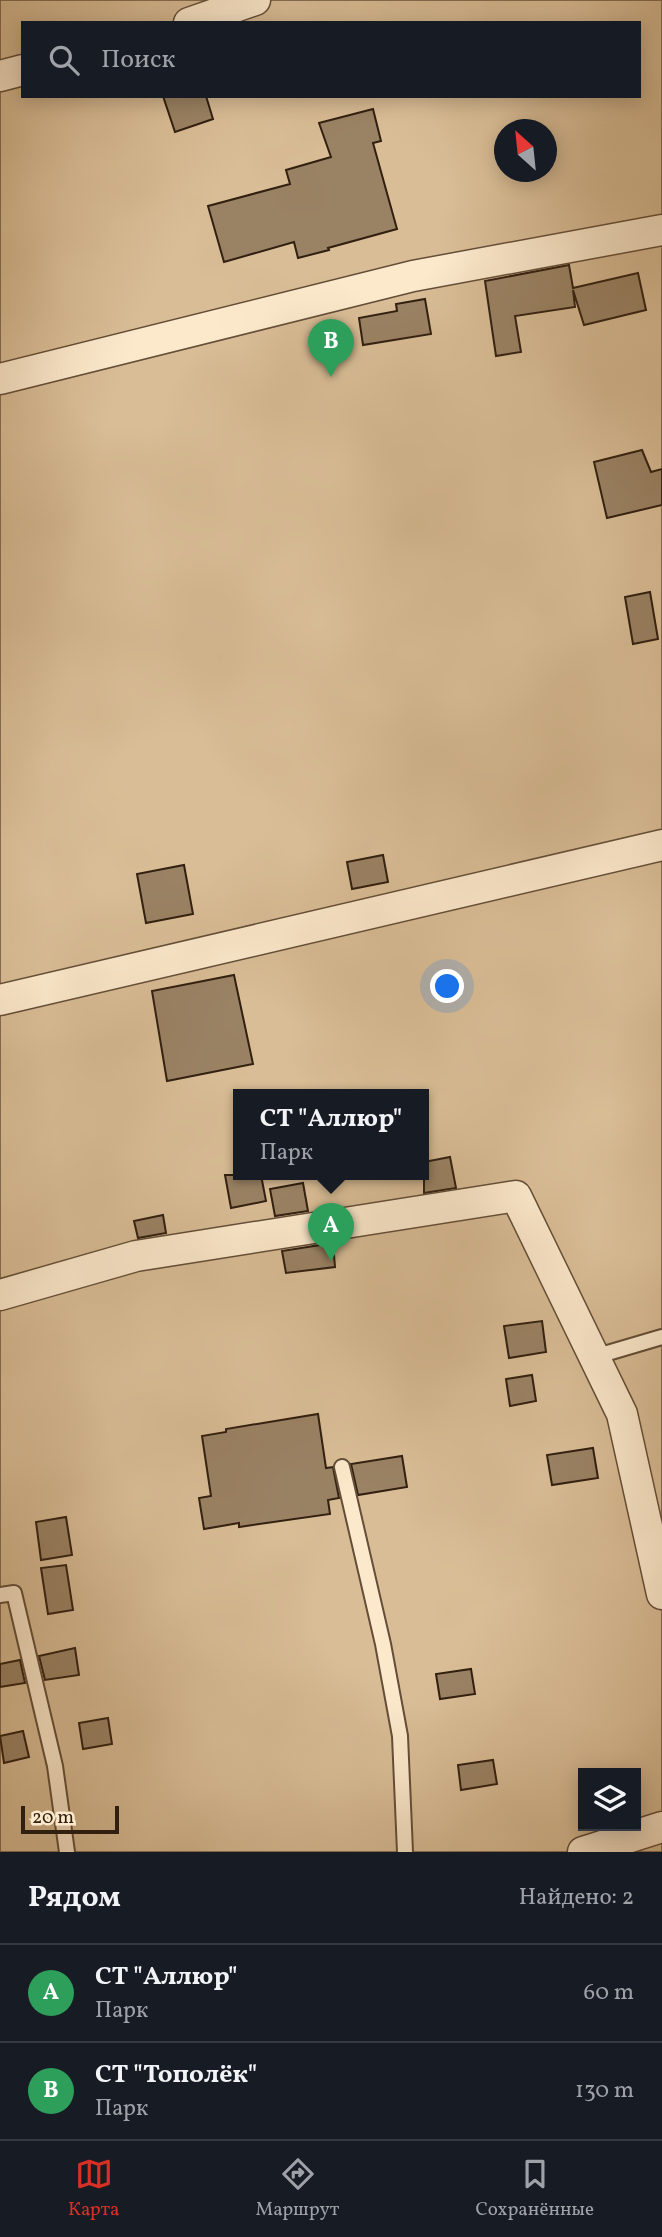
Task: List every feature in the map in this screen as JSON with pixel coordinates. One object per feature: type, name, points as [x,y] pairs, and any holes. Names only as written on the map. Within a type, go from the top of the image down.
[{"type":"street","points":[[195,21],[255,0]]},
{"type":"street","points":[[0,76],[21,71]]},
{"type":"street","points":[[0,379],[414,276],[662,230]]},
{"type":"street","points":[[0,1000],[662,845]]},
{"type":"street","points":[[0,1295],[136,1256],[516,1196],[622,1414],[662,1594]]},
{"type":"street","points":[[583,1852],[662,1827]]},
{"type":"lane","points":[[594,1357],[662,1337]]},
{"type":"lane","points":[[342,1467],[383,1644],[400,1737],[405,1852]]},
{"type":"lane","points":[[0,1595],[14,1593],[55,1766],[67,1852]]},
{"type":"shaded area","points":[[0,0],[662,0],[662,1852],[0,1852]]},
{"type":"building","points":[[164,98],[207,98],[213,119],[175,132]]},
{"type":"building","points":[[373,109],[381,141],[373,143],[397,229],[298,258],[294,242],[224,262],[208,206],[290,184],[286,170],[331,157],[319,123]]},
{"type":"building","points":[[569,265],[573,288],[638,273],[646,310],[584,325],[573,290],[575,307],[515,316],[521,352],[496,356],[485,281]]},
{"type":"building","points":[[425,299],[431,334],[363,345],[359,318],[397,311],[396,304]]},
{"type":"building","points":[[642,450],[651,472],[662,469],[662,505],[607,518],[594,462]]},
{"type":"building","points":[[650,592],[658,639],[633,644],[625,597]]},
{"type":"building","points":[[383,855],[388,882],[352,889],[347,862]]},
{"type":"building","points":[[184,865],[193,914],[146,923],[137,874]]},
{"type":"building","points":[[234,975],[253,1064],[167,1081],[152,991]]},
{"type":"building","points":[[450,1157],[456,1188],[424,1193],[424,1180],[429,1180],[429,1161]]},
{"type":"building","points":[[225,1175],[233,1175],[233,1180],[262,1180],[266,1201],[231,1208]]},
{"type":"building","points":[[303,1183],[308,1211],[275,1216],[270,1189]]},
{"type":"building","points":[[163,1215],[166,1233],[138,1238],[134,1221]]},
{"type":"building","points":[[333,1243],[335,1267],[286,1273],[282,1251]]},
{"type":"building","points":[[542,1321],[546,1352],[509,1358],[504,1326]]},
{"type":"building","points":[[532,1375],[536,1401],[510,1406],[506,1379]]},
{"type":"building","points":[[318,1414],[326,1468],[333,1467],[339,1498],[328,1500],[330,1514],[239,1527],[239,1523],[204,1529],[199,1498],[211,1496],[202,1436],[226,1432],[226,1429]]},
{"type":"building","points":[[593,1448],[598,1478],[552,1485],[547,1455]]},
{"type":"building","points":[[402,1456],[407,1487],[358,1495],[351,1464]]},
{"type":"building","points":[[66,1517],[72,1555],[41,1560],[36,1522]]},
{"type":"building","points":[[66,1565],[73,1610],[48,1614],[41,1568]]},
{"type":"building","points":[[75,1648],[79,1675],[45,1680],[39,1656]]},
{"type":"building","points":[[20,1660],[25,1683],[0,1687],[0,1664]]},
{"type":"building","points":[[471,1669],[475,1694],[440,1699],[436,1674]]},
{"type":"building","points":[[108,1718],[112,1744],[83,1749],[79,1723]]},
{"type":"building","points":[[23,1731],[29,1757],[4,1763],[0,1736]]},
{"type":"building","points":[[493,1760],[497,1784],[461,1790],[458,1765]]},
{"type":"place","name":"СТ \"Тополёк\"","points":[[331,377]]},
{"type":"place","name":"СТ \"Аллюр\"","points":[[331,1261]]}]
